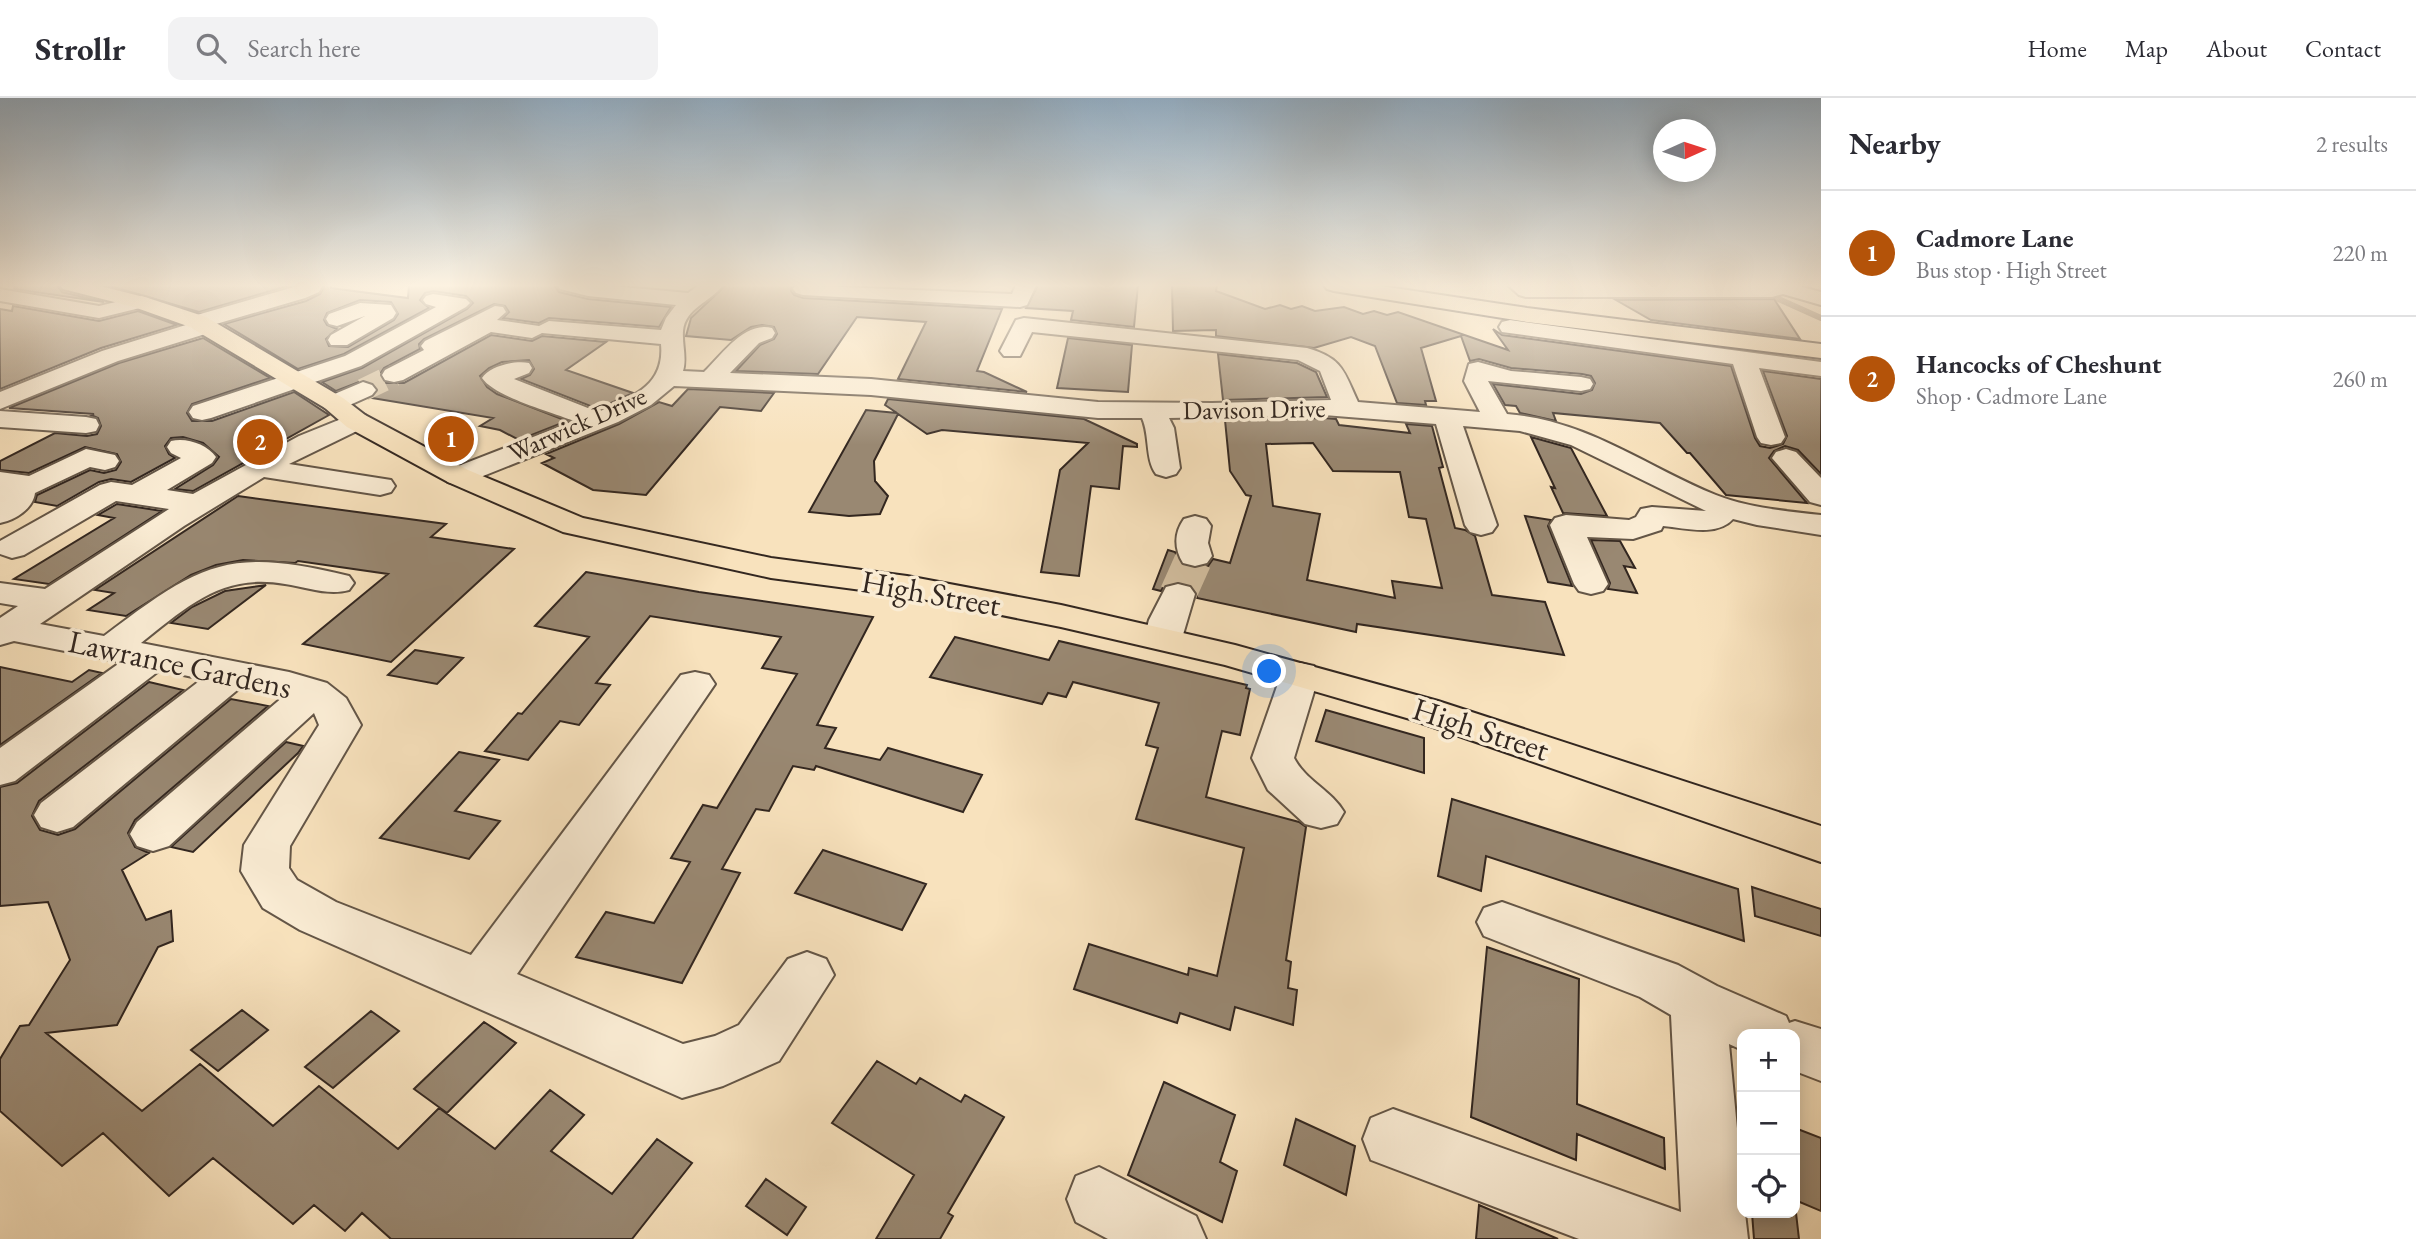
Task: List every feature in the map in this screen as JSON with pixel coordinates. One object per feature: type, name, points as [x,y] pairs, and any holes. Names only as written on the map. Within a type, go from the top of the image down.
[{"type":"main road","name":"High Street","points":[[228,338],[322,391],[458,476],[574,525],[771,568],[908,586],[1163,638],[1424,710],[1821,844]]},
{"type":"main road","points":[[1717,338],[1821,351]]},
{"type":"street","points":[[0,401],[65,373],[163,338]]},
{"type":"street","points":[[322,391],[312,354],[343,338]]},
{"type":"street","points":[[3,619],[51,600],[199,504],[302,444],[322,391],[370,354],[397,338]]},
{"type":"street","points":[[202,412],[322,391],[398,363],[445,338]]},
{"type":"street","points":[[394,376],[464,338]]},
{"type":"street","points":[[517,338],[530,344],[666,338]]},
{"type":"street","points":[[538,338],[494,378],[517,390],[596,420]]},
{"type":"street","name":"Warwick Drive","points":[[458,476],[642,399],[667,378],[675,358],[672,338]]},
{"type":"street","points":[[711,379],[751,338]]},
{"type":"street","points":[[1012,351],[1018,338]]},
{"type":"street","points":[[1144,338],[1307,355],[1333,367],[1348,408]]},
{"type":"street","points":[[1590,338],[1821,369]]},
{"type":"street","points":[[65,373],[40,371],[33,367],[41,359],[74,346]]},
{"type":"street","points":[[1744,360],[1779,448],[1821,496]]},
{"type":"street","points":[[1498,421],[1476,381],[1478,369],[1510,378],[1581,384]]},
{"type":"street","name":"Davison Drive","points":[[667,378],[818,383],[1044,406],[1152,411],[1300,406],[1498,421],[1536,426],[1581,439],[1630,462],[1675,488],[1726,508],[1821,525]]},
{"type":"street","points":[[1152,411],[1160,428],[1166,468]]},
{"type":"street","points":[[1447,418],[1481,525]]},
{"type":"street","points":[[0,419],[86,425]]},
{"type":"street","points":[[0,444],[42,422]]},
{"type":"street","points":[[137,495],[202,457],[181,447]]},
{"type":"street","points":[[0,481],[33,485],[86,457],[106,461]]},
{"type":"street","points":[[260,468],[380,486]]},
{"type":"street","points":[[12,548],[111,491],[199,504]]},
{"type":"street","points":[[0,492],[21,495],[18,501],[0,514]]},
{"type":"street","points":[[1591,584],[1566,525],[1633,529],[1650,523],[1653,516],[1687,520],[1716,519],[1726,508]]},
{"type":"street","points":[[0,770],[132,653],[201,585],[222,575],[253,570],[337,583]]},
{"type":"street","points":[[1163,638],[1178,594]]},
{"type":"street","name":"Lawrance Gardens","points":[[3,619],[132,653],[313,692],[333,705],[340,725],[267,845],[265,871],[280,894],[318,916],[481,983],[682,1071],[723,1060],[759,1043],[807,975]]},
{"type":"street","points":[[57,815],[234,673]]},
{"type":"street","points":[[1300,675],[1273,758],[1283,779],[1321,813]]},
{"type":"street","points":[[481,983],[695,684]]},
{"type":"street","points":[[153,834],[313,692]]},
{"type":"street","points":[[1502,922],[1659,981],[1698,1003],[1755,1029]]},
{"type":"street","points":[[1698,1003],[1716,1239]]},
{"type":"street","points":[[1800,1048],[1821,1055]]},
{"type":"street","points":[[1393,1139],[1666,1239]]},
{"type":"street","points":[[1099,1199],[1173,1239]]},
{"type":"building","points":[[0,338],[133,338],[101,348],[0,389]]},
{"type":"building","points":[[203,338],[270,378],[192,404],[187,413],[192,421],[212,421],[294,392],[329,415],[193,491],[175,489],[213,465],[219,457],[203,443],[183,437],[171,438],[165,446],[175,458],[131,482],[111,479],[99,482],[57,506],[35,502],[37,495],[90,470],[104,473],[116,470],[121,462],[117,454],[85,447],[29,473],[0,470],[0,461],[55,433],[87,436],[97,434],[101,426],[98,418],[91,415],[94,414],[9,408],[119,363]]},
{"type":"building","points":[[247,338],[327,338],[329,346],[348,347],[363,338],[373,338],[344,354],[298,369]]},
{"type":"building","points":[[415,338],[426,338],[419,344],[420,349],[384,368],[380,374],[384,383],[404,383],[485,338],[532,341],[538,338],[566,338],[606,342],[566,370],[633,393],[598,409],[521,379],[530,375],[534,369],[529,360],[502,362],[480,376],[487,387],[497,394],[567,421],[519,440],[500,430],[480,426],[493,418],[372,398],[378,388],[364,380],[336,391],[322,382],[362,368]]},
{"type":"building","points":[[842,338],[818,374],[736,371],[760,345],[774,339]]},
{"type":"building","points":[[918,338],[990,338],[977,371],[1027,392],[898,379]]},
{"type":"building","points":[[1068,338],[1132,345],[1128,392],[1057,388]]},
{"type":"building","points":[[1234,338],[1347,338],[1314,348]]},
{"type":"building","points":[[1354,338],[1454,338],[1421,348],[1436,401],[1425,401],[1426,405],[1397,403],[1375,346]]},
{"type":"building","points":[[1462,338],[1474,338],[1508,350],[1500,338],[1526,338],[1731,366],[1755,438],[1760,446],[1770,448],[1783,444],[1787,436],[1763,371],[1821,379],[1821,474],[1798,450],[1785,446],[1774,451],[1769,458],[1807,503],[1726,495],[1660,423],[1553,413],[1556,421],[1520,413],[1516,406],[1505,405],[1493,384],[1581,394],[1592,390],[1595,383],[1591,376],[1511,368],[1479,359],[1470,361]]},
{"type":"building","points":[[1218,354],[1297,363],[1316,372],[1327,397],[1223,400]]},
{"type":"building","points":[[688,389],[774,393],[761,411],[720,407],[646,495],[593,490],[542,463],[554,458],[546,454],[619,424],[659,402],[672,406]]},
{"type":"building","points":[[888,399],[1084,419],[1137,444],[1137,447],[1123,446],[1119,489],[1091,486],[1079,576],[1041,572],[1060,470],[1088,443],[942,430],[927,434],[898,414],[874,461],[875,481],[888,496],[880,514],[849,516],[809,512],[866,410],[897,413],[885,405]]},
{"type":"building","points":[[1324,418],[1336,419],[1339,425],[1410,433],[1406,424],[1432,426],[1443,467],[1439,468],[1455,528],[1475,536],[1492,595],[1545,602],[1564,655],[1357,624],[1356,632],[1197,598],[1197,592],[1192,585],[1179,581],[1165,584],[1161,591],[1153,589],[1168,550],[1175,552],[1182,566],[1194,569],[1208,566],[1213,559],[1230,563],[1251,496],[1246,495],[1230,471],[1225,420]],"holes":[[[1313,443],[1333,471],[1400,472],[1409,517],[1426,519],[1442,588],[1392,581],[1395,598],[1307,580],[1320,514],[1273,506],[1266,444]]]},
{"type":"building","points":[[1531,437],[1571,448],[1607,516],[1563,513],[1551,487],[1555,488]]},
{"type":"building","points":[[238,496],[446,524],[431,537],[514,549],[391,662],[303,644],[388,574],[298,561],[243,560],[216,565],[191,575],[126,616],[88,610],[114,593],[95,590]]},
{"type":"building","points":[[117,504],[162,511],[49,584],[14,579],[114,518],[98,515]]},
{"type":"building","points":[[1525,516],[1551,520],[1548,526],[1572,586],[1548,582]]},
{"type":"building","points":[[1591,540],[1620,541],[1635,568],[1624,566],[1637,593],[1608,589],[1610,583]]},
{"type":"building","points":[[586,572],[699,592],[873,617],[817,725],[836,728],[825,748],[880,760],[888,748],[982,775],[963,812],[816,766],[814,770],[793,766],[769,811],[756,809],[722,869],[740,873],[682,983],[576,957],[606,912],[654,923],[690,862],[671,858],[703,805],[717,808],[797,674],[762,668],[781,637],[650,616],[596,683],[610,685],[579,725],[560,721],[528,760],[485,751],[518,713],[522,714],[589,637],[535,626]]},
{"type":"building","points":[[266,585],[208,629],[171,623],[192,607],[225,591]]},
{"type":"building","points":[[955,637],[1049,660],[1059,641],[1247,685],[1246,688],[1250,689],[1240,735],[1222,731],[1206,797],[1299,822],[1306,827],[1286,960],[1291,962],[1288,988],[1297,990],[1293,1025],[1235,1007],[1230,1030],[1180,1013],[1177,1023],[1074,989],[1089,944],[1188,975],[1189,968],[1217,976],[1244,848],[1136,819],[1158,748],[1146,745],[1159,703],[1073,682],[1066,697],[1048,693],[1042,704],[930,677]]},
{"type":"building","points":[[415,650],[463,658],[437,684],[388,675]]},
{"type":"building","points":[[0,667],[72,682],[89,670],[102,673],[0,745]]},
{"type":"building","points":[[149,682],[183,690],[39,801],[32,816],[40,830],[58,835],[75,829],[231,699],[268,706],[135,820],[128,833],[135,847],[149,853],[122,870],[146,920],[171,911],[173,941],[158,947],[117,1025],[46,1033],[142,1111],[200,1064],[273,1126],[319,1086],[398,1149],[439,1108],[495,1149],[550,1090],[584,1115],[551,1151],[612,1194],[657,1139],[692,1163],[632,1239],[391,1239],[362,1213],[345,1231],[314,1205],[293,1224],[213,1158],[169,1196],[103,1133],[62,1166],[0,1111],[0,1059],[20,1026],[29,1025],[70,960],[48,902],[0,906],[0,787],[17,783]]},
{"type":"building","points":[[1326,710],[1424,738],[1424,773],[1316,741]]},
{"type":"building","points":[[286,742],[303,746],[193,852],[171,847]]},
{"type":"building","points":[[459,752],[499,760],[455,811],[500,821],[469,859],[380,838]]},
{"type":"building","points":[[1452,799],[1738,889],[1744,941],[1486,856],[1481,891],[1438,876]]},
{"type":"building","points":[[823,850],[926,884],[902,930],[795,893]]},
{"type":"building","points":[[1752,887],[1821,909],[1821,936],[1755,916]]},
{"type":"building","points":[[1487,947],[1579,979],[1577,1104],[1664,1138],[1665,1169],[1577,1134],[1576,1160],[1471,1117]]},
{"type":"building","points":[[242,1010],[268,1030],[218,1071],[191,1050]]},
{"type":"building","points":[[371,1011],[399,1031],[333,1088],[305,1067]]},
{"type":"building","points":[[484,1022],[516,1043],[447,1113],[414,1089]]},
{"type":"building","points":[[877,1061],[916,1084],[920,1078],[961,1102],[965,1095],[1004,1117],[948,1213],[953,1216],[940,1239],[876,1239],[914,1175],[832,1123]]},
{"type":"building","points":[[1164,1082],[1235,1115],[1220,1162],[1237,1171],[1222,1222],[1128,1175]]},
{"type":"building","points":[[1296,1119],[1355,1146],[1346,1195],[1284,1165]]},
{"type":"building","points":[[1800,1130],[1821,1138],[1821,1211],[1800,1202]]},
{"type":"building","points":[[766,1179],[806,1207],[787,1235],[746,1206]]},
{"type":"building","points":[[1479,1205],[1558,1239],[1476,1239]]},
{"type":"building","points":[[1752,1218],[1797,1218],[1799,1239],[1754,1239]]},
{"type":"tunnel","points":[[363,390],[394,375]]},
{"type":"tunnel","points":[[1178,594],[1195,556]]},
{"type":"place","name":"Cadmore Lane","points":[[451,439]]},
{"type":"place","name":"Hancocks of Cheshunt","points":[[260,442]]}]
